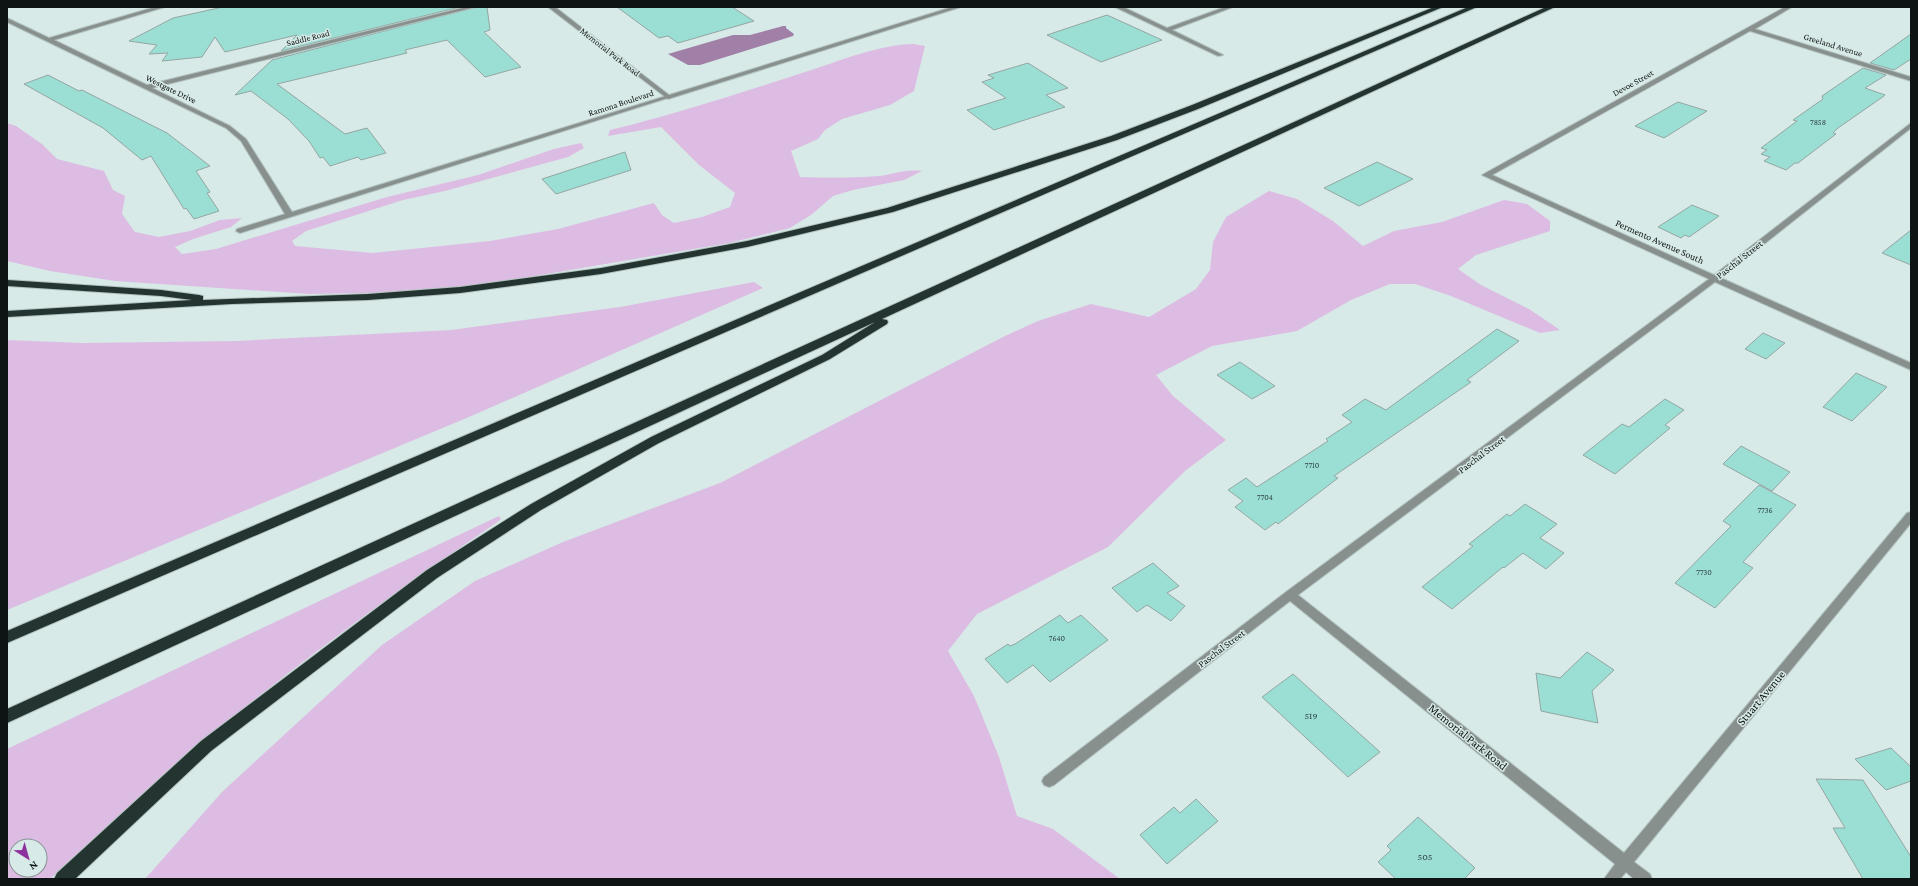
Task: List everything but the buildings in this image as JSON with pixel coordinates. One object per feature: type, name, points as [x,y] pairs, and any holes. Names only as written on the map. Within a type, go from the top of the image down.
[{"type":"highway","points":[[7,314],[376,296],[460,290],[679,258],[747,244],[875,213],[1114,138],[1195,108],[1440,7]]},
{"type":"highway","points":[[7,637],[1474,7]]},
{"type":"highway","points":[[7,716],[1552,7]]},
{"type":"highway","points":[[7,283],[162,293],[232,302]]},
{"type":"highway","points":[[63,879],[206,746],[432,574],[536,506],[655,440],[826,357],[926,295]]},
{"type":"street","points":[[48,40],[122,17],[162,7]]},
{"type":"street","name":"Saddle Road","points":[[147,87],[473,7]]},
{"type":"street","name":"Memorial Park Road","points":[[551,7],[668,97]]},
{"type":"street","name":"Ramona Boulevard","points":[[240,231],[958,7]]},
{"type":"street","points":[[1118,7],[1220,55]]},
{"type":"street","points":[[1167,30],[1230,7]]},
{"type":"street","name":"Devoe Street","points":[[1486,175],[1789,7]]},
{"type":"street","name":"Westgate Drive","points":[[7,20],[228,127],[244,140],[290,216]]},
{"type":"street","name":"Greeland Avenue","points":[[1750,29],[1911,79]]},
{"type":"street","name":"Paschal Street","points":[[1049,780],[1290,595],[1715,278],[1911,125]]},
{"type":"street","name":"Permento Avenue South","points":[[1486,175],[1911,367]]},
{"type":"street","name":"Stuart Avenue","points":[[1611,879],[1911,516]]},
{"type":"street","name":"Memorial Park Road","points":[[1290,595],[1645,879]]},
{"type":"shaded area","points":[[786,26],[786,28],[794,34],[793,36],[700,65],[688,65],[668,54],[733,35],[750,35]]},
{"type":"shaded area","points":[[913,44],[925,46],[914,91],[890,105],[842,119],[825,130],[818,139],[791,151],[800,177],[870,177],[906,171],[922,171],[904,180],[853,190],[833,196],[811,215],[790,228],[729,243],[523,278],[424,292],[308,294],[115,281],[50,271],[7,261],[7,123],[16,126],[42,144],[57,159],[104,171],[113,190],[125,196],[122,214],[135,232],[159,237],[190,231],[220,220],[242,218],[231,227],[193,239],[175,247],[182,254],[216,249],[387,197],[478,175],[554,149],[581,143],[584,148],[568,157],[445,191],[403,200],[306,231],[292,241],[295,246],[373,253],[490,241],[558,229],[654,203],[662,215],[674,223],[702,217],[730,207],[735,193],[699,165],[661,127],[608,136],[610,130],[708,103],[872,50]]},
{"type":"shaded area","points":[[1269,191],[1297,199],[1333,221],[1363,246],[1394,231],[1442,222],[1504,200],[1527,204],[1550,221],[1550,231],[1476,255],[1458,269],[1481,285],[1529,309],[1560,330],[1540,333],[1451,296],[1415,284],[1390,284],[1351,300],[1297,331],[1212,346],[1156,375],[1173,396],[1226,440],[1185,471],[1108,547],[977,614],[948,651],[974,696],[999,757],[1017,816],[1053,829],[1120,879],[145,879],[222,792],[382,645],[475,581],[563,542],[720,483],[1005,336],[1038,321],[1091,304],[1149,317],[1196,289],[1210,270],[1213,242],[1226,217]]},
{"type":"shaded area","points":[[754,282],[763,288],[469,417],[7,610],[7,340],[83,343],[236,341],[451,330],[620,307]]},
{"type":"shaded area","points":[[499,516],[501,519],[496,523],[345,630],[200,744],[50,879],[7,879],[7,749]]}]
